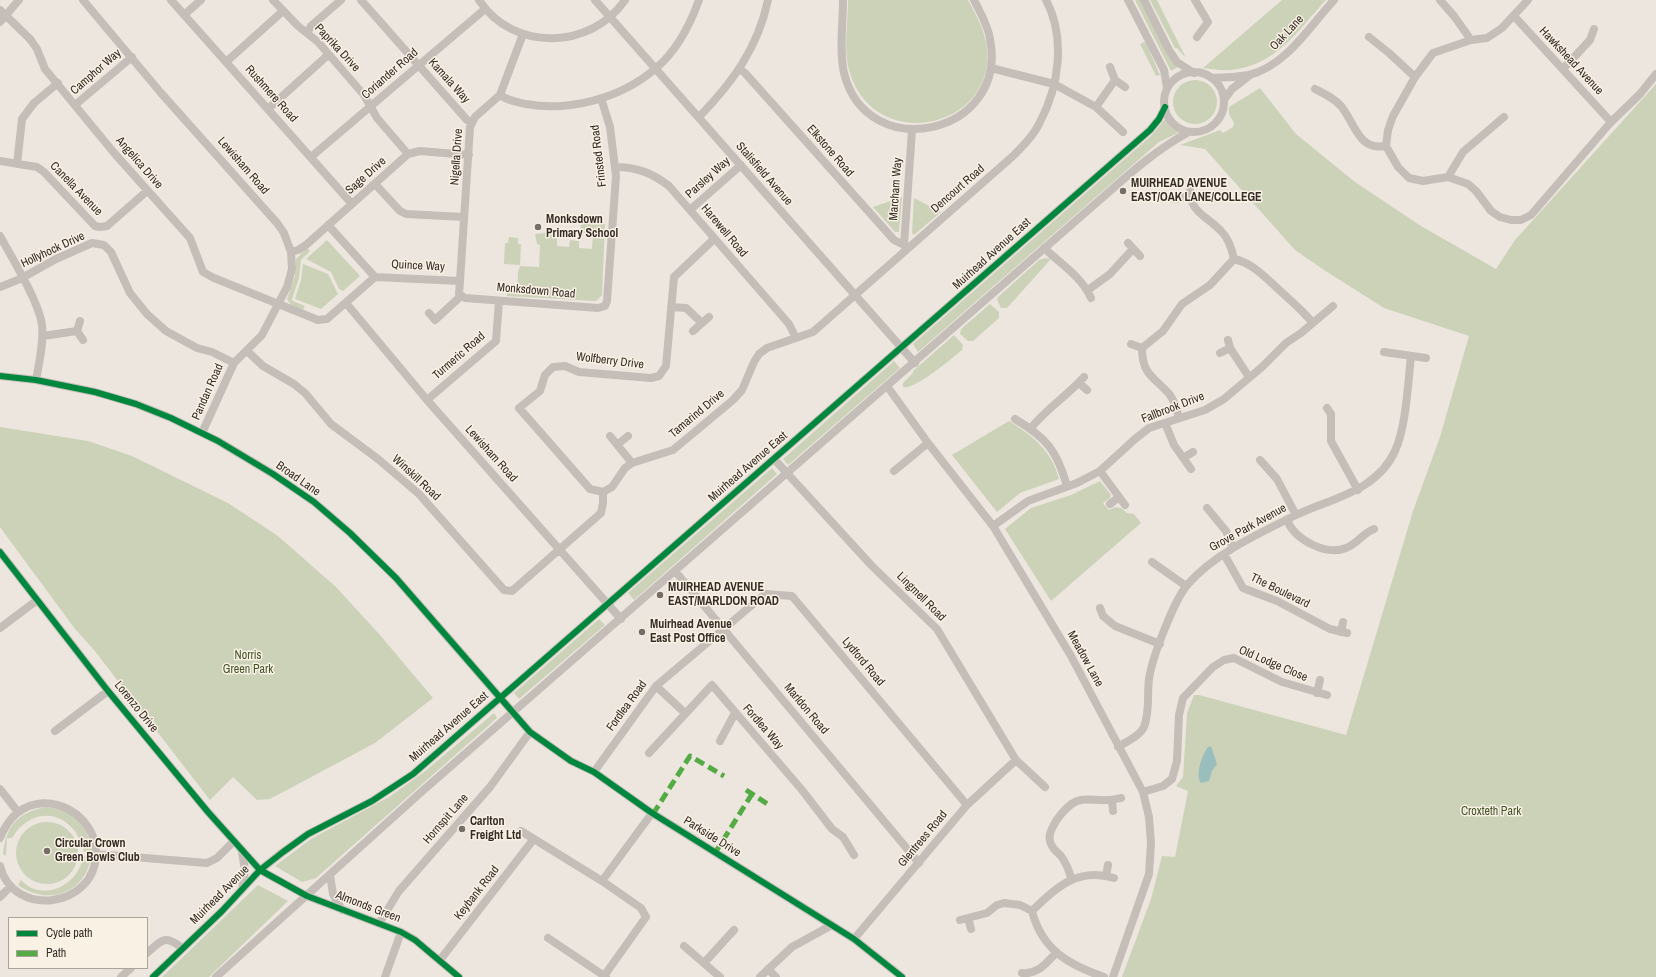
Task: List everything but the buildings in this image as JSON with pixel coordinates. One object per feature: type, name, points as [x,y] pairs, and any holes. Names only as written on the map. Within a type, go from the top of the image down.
[{"type":"street","points":[[0,22],[2,12],[19,0]]},
{"type":"street","name":"Lewisham Road","points":[[84,0],[161,93],[277,223],[284,233],[291,252],[290,276],[278,304]]},
{"type":"street","name":"Rushmere Road","points":[[171,0],[352,204]]},
{"type":"street","points":[[184,15],[201,0]]},
{"type":"street","name":"Paprika Drive","points":[[273,0],[307,33],[364,95],[377,118],[408,154]]},
{"type":"street","points":[[307,33],[312,26],[341,0]]},
{"type":"street","name":"Kamala Way","points":[[361,0],[467,120],[472,122]]},
{"type":"street","points":[[479,0],[485,9],[502,23],[523,34],[552,39],[568,37],[593,29],[611,18],[625,0]]},
{"type":"street","name":"Stalisfield Avenue","points":[[595,0],[699,117],[854,296],[915,363]]},
{"type":"street","points":[[500,95],[506,99],[520,103],[545,106],[572,105],[601,98],[621,90],[656,69],[677,44],[692,20],[699,0]]},
{"type":"street","points":[[699,117],[722,93],[740,69],[759,31],[768,0]]},
{"type":"street","points":[[843,0],[842,56],[844,73],[855,97],[875,117],[891,125],[912,130],[932,128],[945,124],[964,113],[981,93],[991,68],[990,38],[974,0]]},
{"type":"street","name":"Dencourt Road","points":[[854,296],[905,247],[1014,156],[1028,141],[1040,124],[1049,104],[1054,84],[1059,49],[1055,24],[1046,0]]},
{"type":"street","points":[[1128,0],[1166,76],[1167,88],[1165,108],[1168,116],[1174,124],[1189,132],[1200,132],[1209,128],[1218,120],[1223,110],[1224,100],[1222,92],[1212,78],[1194,73],[1177,62],[1169,50],[1144,0]]},
{"type":"street","points":[[1195,0],[1208,22],[1197,37]]},
{"type":"street","name":"Oak Lane","points":[[1212,78],[1250,74],[1266,68],[1281,58],[1334,0]]},
{"type":"street","points":[[1440,0],[1454,16],[1471,40]]},
{"type":"street","points":[[1528,0],[1502,28],[1487,38],[1471,40],[1432,54],[1415,77],[1393,116],[1388,130],[1386,146],[1398,167],[1409,178],[1423,181],[1448,177],[1468,184],[1476,191],[1491,211],[1500,217],[1511,220],[1521,220],[1531,215],[1611,122],[1640,94],[1656,74]]},
{"type":"street","name":"Coriander Road","points":[[311,157],[485,9]]},
{"type":"street","points":[[226,62],[283,11]]},
{"type":"street","name":"Angelica Drive","points":[[2,12],[30,39],[37,49],[45,68],[147,191],[190,238],[203,272],[214,278],[278,304]]},
{"type":"street","name":"Hawkshead Avenue","points":[[1514,16],[1611,122]]},
{"type":"street","points":[[1563,69],[1590,40],[1594,29]]},
{"type":"street","name":"Nigella Drive","points":[[463,297],[459,294],[470,127],[472,122],[500,95],[523,34]]},
{"type":"street","points":[[1369,37],[1390,53],[1415,77]]},
{"type":"street","points":[[268,109],[328,55]]},
{"type":"street","name":"Camphor Way","points":[[75,105],[132,57]]},
{"type":"street","points":[[1110,67],[1115,80],[1125,87]]},
{"type":"street","points":[[991,68],[1054,84],[1096,107],[1122,132]]},
{"type":"street","name":"Elkstone Road","points":[[740,69],[894,240],[905,247]]},
{"type":"street","points":[[1167,88],[1178,78],[1194,73]]},
{"type":"street","name":"Oak Lane","points":[[1224,100],[1232,89],[1250,74]]},
{"type":"street","points":[[1096,107],[1115,80]]},
{"type":"street","points":[[17,164],[22,120],[34,103],[58,83]]},
{"type":"street","points":[[1315,89],[1332,98],[1341,107],[1357,133],[1368,144],[1375,148],[1386,146]]},
{"type":"street","name":"Frinsted Road","points":[[601,98],[610,127],[615,167],[615,192],[607,301],[605,306]]},
{"type":"street","name":"Muirhead Avenue East","points":[[328,822],[392,789],[413,774],[1150,130],[1159,119],[1165,108]]},
{"type":"street","points":[[1448,177],[1463,152],[1504,117]]},
{"type":"street","name":"Marcham Way","points":[[905,247],[912,130]]},
{"type":"street","points":[[216,977],[282,916],[348,860],[419,794],[621,619],[786,473],[915,363],[1044,248],[1150,156],[1189,132]]},
{"type":"street","points":[[408,154],[420,151],[469,155]]},
{"type":"street","name":"Sage Drive","points":[[291,252],[298,250],[328,225],[408,154]]},
{"type":"street","name":"Canella Avenue","points":[[0,161],[37,167],[44,172],[95,226],[100,228],[107,226],[147,191]]},
{"type":"street","name":"Parsley Way","points":[[690,210],[741,165]]},
{"type":"street","name":"Harewell Road","points":[[615,167],[640,169],[654,175],[669,186],[789,324],[796,338]]},
{"type":"street","points":[[376,184],[400,211],[406,214],[464,217]]},
{"type":"street","points":[[1190,186],[1190,196],[1197,211],[1226,237],[1234,259]]},
{"type":"street","points":[[1176,199],[1190,196]]},
{"type":"street","points":[[278,304],[322,321],[327,319],[346,303],[374,277],[328,225]]},
{"type":"street","points":[[0,236],[22,277],[38,312],[43,336],[36,380]]},
{"type":"street","name":"Wolfberry Drive","points":[[602,492],[590,488],[519,408],[540,391],[545,375],[553,367],[564,366],[573,371],[586,373],[651,378],[659,376],[666,366],[674,277],[714,239]]},
{"type":"street","name":"Hollyhock Drive","points":[[0,287],[92,243],[104,246],[111,252],[130,293],[147,314],[166,331],[178,338],[197,348],[212,352],[234,363]]},
{"type":"street","points":[[1088,290],[1110,274],[1131,246],[1140,256]]},
{"type":"street","points":[[1044,248],[1074,275],[1088,290],[1091,298]]},
{"type":"street","points":[[1234,259],[1241,260],[1259,271],[1301,309],[1313,323]]},
{"type":"street","points":[[1142,348],[1163,331],[1182,304],[1210,285],[1234,259]]},
{"type":"street","name":"Quince Way","points":[[374,277],[460,281]]},
{"type":"street","name":"Tamarind Drive","points":[[602,492],[612,487],[625,468],[632,463],[673,450],[733,400],[742,390],[759,354],[767,348],[813,332],[854,296]]},
{"type":"street","points":[[429,313],[435,320],[463,297]]},
{"type":"street","name":"Monksdown Road","points":[[463,297],[598,308],[605,306]]},
{"type":"street","name":"Turmeric Road","points":[[427,400],[496,341],[499,301]]},
{"type":"street","name":"Lewisham Road","points":[[346,303],[427,400],[621,619]]},
{"type":"street","name":"Pandan Road","points":[[202,433],[234,363],[262,335],[278,304]]},
{"type":"street","name":"Fallbrook Drive","points":[[993,526],[1028,501],[1100,472],[1143,432],[1213,406],[1249,377],[1286,343],[1333,306]]},
{"type":"street","points":[[671,307],[686,308],[702,323]]},
{"type":"street","points":[[693,331],[709,317]]},
{"type":"street","points":[[77,331],[80,321]]},
{"type":"street","points":[[43,336],[77,331]]},
{"type":"street","points":[[77,331],[83,340]]},
{"type":"street","points":[[1228,340],[1230,348],[1249,377]]},
{"type":"street","points":[[1131,344],[1142,348]]},
{"type":"street","points":[[1142,348],[1143,360],[1149,373],[1173,399],[1179,418]]},
{"type":"street","points":[[1220,353],[1230,348]]},
{"type":"street","name":"Winskill Road","points":[[247,351],[263,366],[294,384],[305,393],[320,413],[331,424],[378,459],[419,494],[504,590],[512,591],[559,549]]},
{"type":"street","points":[[1384,352],[1426,358]]},
{"type":"street","name":"Grove Park Avenue","points":[[1118,747],[1143,728],[1149,678],[1160,644],[1173,611],[1186,586],[1205,566],[1233,548],[1296,515],[1358,490],[1384,469],[1396,450],[1406,400],[1411,356]]},
{"type":"street","name":"Broad Lane","points":[[0,376],[36,380],[95,392],[136,404],[202,433],[273,474],[314,502],[350,533],[396,578],[512,714]]},
{"type":"street","points":[[1030,428],[1045,412],[1063,398],[1081,380],[1087,390]]},
{"type":"street","name":"Meadow Lane","points":[[887,386],[928,443],[993,526],[1071,656],[1143,792],[1149,817],[1151,843],[1149,874],[1113,977]]},
{"type":"street","points":[[1327,408],[1331,414],[1332,441],[1358,490]]},
{"type":"street","points":[[1015,419],[1030,428],[1051,447],[1056,455],[1067,486]]},
{"type":"street","points":[[1164,423],[1174,445],[1191,469]]},
{"type":"street","points":[[610,436],[632,463]]},
{"type":"street","points":[[618,444],[628,436]]},
{"type":"street","points":[[894,471],[928,443]]},
{"type":"street","points":[[1183,458],[1193,452]]},
{"type":"street","name":"Lingmell Road","points":[[774,459],[872,566],[937,629],[1016,760],[1045,787]]},
{"type":"street","points":[[1260,460],[1277,479],[1296,515]]},
{"type":"street","points":[[1100,472],[1125,505]]},
{"type":"street","points":[[559,549],[601,513],[603,503],[602,492]]},
{"type":"street","points":[[1110,504],[1119,497]]},
{"type":"street","points":[[1207,508],[1226,531],[1233,548]]},
{"type":"street","points":[[1287,520],[1290,527],[1298,536],[1313,544],[1333,550],[1340,550],[1351,546],[1364,533],[1374,529]]},
{"type":"street","name":"Lorenzo Drive","points":[[0,552],[36,601],[108,691],[241,851],[260,870]]},
{"type":"street","name":"The Boulevard","points":[[1224,554],[1243,588],[1277,602],[1330,629],[1344,632],[1343,622]]},
{"type":"street","points":[[1152,562],[1186,586]]},
{"type":"street","name":"Marldon Road","points":[[675,571],[919,863]]},
{"type":"street","name":"Lydford Road","points":[[723,628],[765,594],[792,596],[967,806]]},
{"type":"street","points":[[0,628],[36,601]]},
{"type":"street","points":[[1100,608],[1103,616],[1115,626],[1160,644]]},
{"type":"street","name":"Fordlea Road","points":[[594,772],[656,686],[723,628]]},
{"type":"street","name":"Old Lodge Close","points":[[1143,792],[1163,786],[1172,779],[1177,761],[1180,715],[1183,698],[1218,663],[1234,658],[1282,682],[1328,695]]},
{"type":"street","name":"Old Lodge Close","points":[[1317,693],[1320,680]]},
{"type":"street","name":"Fordlea Way","points":[[649,753],[685,712],[712,685],[802,790],[832,829],[843,837],[854,855]]},
{"type":"street","points":[[656,686],[685,712]]},
{"type":"street","points":[[55,732],[108,691]]},
{"type":"street","points":[[720,741],[736,713]]},
{"type":"street","name":"Parkside Drive","points":[[512,714],[530,732],[572,761],[594,772],[652,813],[854,939],[902,977]]},
{"type":"street","name":"Hornspit Lane","points":[[380,922],[399,891],[490,787],[530,732]]},
{"type":"street","name":"Glentrees Road","points":[[854,939],[967,806],[1016,760]]},
{"type":"street","points":[[0,788],[18,812]]},
{"type":"street","points":[[1071,878],[1066,863],[1051,844],[1050,832],[1053,826],[1066,808],[1076,801],[1088,798],[1112,800],[1121,798]]},
{"type":"street","points":[[1112,800],[1113,811]]},
{"type":"street","points":[[0,838],[6,824],[18,812],[32,806],[47,803],[63,806],[76,813],[87,824],[94,838],[96,854],[93,870],[85,884],[72,895],[62,899],[40,901],[24,896],[11,886],[0,866]]},
{"type":"street","points":[[602,881],[652,813]]},
{"type":"street","name":"Muirhead Avenue","points":[[153,977],[241,892],[260,870],[308,834],[328,822]]},
{"type":"street","points":[[521,831],[533,840],[602,881],[641,908],[646,917],[605,977],[548,938]]},
{"type":"street","name":"Keybank Road","points":[[440,960],[533,840]]},
{"type":"street","points":[[96,854],[207,862],[216,858],[234,841]]},
{"type":"street","points":[[241,851],[245,870],[241,892]]},
{"type":"street","points":[[1032,911],[1071,878],[1090,874],[1110,877],[1108,865]]},
{"type":"street","name":"Almonds Green","points":[[260,870],[307,896],[342,910],[380,922],[401,932],[415,940],[459,977]]},
{"type":"street","points":[[330,875],[333,894],[342,910]]},
{"type":"street","points":[[0,897],[11,886]]},
{"type":"street","points":[[971,929],[964,919],[987,913],[997,905],[1004,903],[1020,905],[1032,911],[1040,931],[1056,953],[1076,966],[1104,977]]},
{"type":"street","points":[[760,977],[792,947],[832,925]]},
{"type":"street","points":[[704,963],[734,930]]},
{"type":"street","points":[[385,977],[401,932]]},
{"type":"street","points":[[148,952],[165,940],[172,940],[182,948]]},
{"type":"street","points":[[684,946],[720,977]]},
{"type":"street","points":[[1022,973],[1033,975],[1056,953]]},
{"type":"street","points":[[121,977],[130,969]]},
{"type":"street","points":[[768,969],[776,977]]},
{"type":"green space","points":[[848,0],[968,0],[981,26],[986,42],[986,71],[975,95],[957,111],[934,121],[909,123],[884,116],[864,99],[850,73],[846,46]]},
{"type":"green space","points":[[1135,0],[1140,0],[1170,57],[1178,67],[1171,71]]},
{"type":"green space","points":[[1150,0],[1157,0],[1186,58],[1177,48],[1175,48]]},
{"type":"green space","points":[[1282,0],[1326,0],[1285,45],[1274,54],[1247,67],[1231,70],[1203,68]]},
{"type":"green space","points":[[1144,42],[1146,43],[1160,75],[1156,76],[1140,44]]},
{"type":"green space","points":[[1195,80],[1207,84],[1213,90],[1217,102],[1213,114],[1207,120],[1195,124],[1183,120],[1177,114],[1173,102],[1177,90],[1183,84]]},
{"type":"green space","name":"Croxteth Park","points":[[1656,84],[1656,977],[1122,977],[1151,899],[1162,856],[1175,857],[1188,791],[1176,786],[1183,777],[1187,713],[1194,695],[1199,695],[1346,735],[1413,511],[1440,437],[1469,336],[1384,308],[1324,270],[1295,250],[1205,149],[1180,145],[1220,130],[1223,133],[1233,127],[1234,123],[1229,114],[1229,107],[1260,88],[1296,134],[1355,182],[1421,226],[1496,269],[1515,240]]},
{"type":"green space","points":[[1166,118],[1173,127],[1180,132],[1159,142],[918,352],[913,344],[1151,136]]},
{"type":"green space","points":[[902,197],[899,232],[895,232],[873,207]]},
{"type":"green space","points":[[914,198],[941,212],[914,235],[912,233]]},
{"type":"green space","points":[[581,222],[605,224],[602,295],[596,301],[507,296],[507,293],[517,293],[518,272],[520,266],[539,267],[540,245],[537,244],[535,234],[557,232],[557,246],[569,247],[570,240],[579,241],[579,248],[592,249],[593,234],[580,233]]},
{"type":"green space","points":[[509,237],[518,238],[518,244],[521,244],[520,265],[504,264],[505,243],[508,243]]},
{"type":"green space","points":[[327,240],[360,276],[343,291],[339,289],[331,272],[306,259]]},
{"type":"green space","points":[[307,248],[310,251],[301,260],[299,278],[292,299],[293,301],[305,306],[303,310],[291,305],[287,299],[295,276],[296,259]]},
{"type":"green space","points":[[1045,258],[1051,259],[1007,308],[1001,308],[997,300],[998,297],[1039,260]]},
{"type":"green space","points":[[303,264],[328,274],[338,294],[321,309],[295,299],[301,280]]},
{"type":"green space","points":[[990,304],[999,312],[999,318],[973,341],[968,341],[960,334],[961,329]]},
{"type":"green space","points":[[954,335],[963,345],[962,350],[924,379],[909,387],[903,387],[903,383],[913,373],[913,371]]},
{"type":"green space","points":[[894,361],[900,368],[788,465],[783,459]]},
{"type":"green space","points":[[1009,421],[1026,432],[1040,445],[1052,460],[1059,479],[1020,493],[997,512],[952,455]]},
{"type":"green space","name":"Norris Green Park","points":[[0,427],[88,441],[132,456],[228,503],[278,536],[336,587],[380,635],[433,698],[375,743],[270,799],[257,800],[233,777],[210,800],[94,650],[75,629],[0,527]]},
{"type":"green space","points":[[772,468],[777,474],[634,600],[628,593]]},
{"type":"green space","points":[[1100,481],[1111,495],[1110,498],[1103,503],[1109,510],[1115,507],[1121,508],[1127,513],[1134,514],[1141,523],[1051,601],[1005,529],[1031,508],[1071,495]]},
{"type":"green space","points":[[599,619],[605,625],[519,699],[514,693]]},
{"type":"green space","points":[[494,713],[497,718],[316,878],[302,882],[275,866],[311,839],[389,797],[424,772]]},
{"type":"green space","points":[[45,807],[64,811],[78,820],[87,833],[92,851],[84,852],[79,838],[72,828],[63,820],[53,816],[42,816],[31,819],[21,827],[12,838],[7,838],[6,856],[3,854],[7,836],[10,828],[15,822],[27,813]]},
{"type":"green space","name":"Circular Crown Green Bowls Club","points":[[47,822],[59,824],[69,831],[76,841],[78,853],[76,865],[69,875],[59,882],[47,884],[35,882],[25,875],[18,865],[16,853],[18,841],[25,831],[35,824]]},
{"type":"green space","points":[[83,856],[91,857],[87,870],[81,880],[73,888],[63,893],[41,895],[18,885],[21,880],[30,887],[40,890],[59,888],[75,875]]},
{"type":"green space","points":[[258,885],[288,901],[209,977],[162,977]]},
{"type":"water","points":[[1211,746],[1217,764],[1212,771],[1209,781],[1201,783],[1199,779],[1200,765],[1206,750]]},
{"type":"marked path","points":[[653,814],[690,756],[724,776]]},
{"type":"marked path","points":[[746,790],[769,805]]},
{"type":"marked path","points":[[715,853],[752,794]]},
{"type":"cycle path","points":[[153,977],[222,911],[260,870],[283,852],[308,834],[372,801],[413,774],[1150,130],[1159,119],[1165,107]]},
{"type":"cycle path","points":[[0,376],[36,380],[95,392],[136,404],[171,418],[218,441],[273,474],[314,502],[350,533],[396,578],[530,732],[571,761],[594,772],[652,813],[854,939],[902,977]]},
{"type":"cycle path","points":[[0,552],[108,691],[208,812],[260,870],[307,896],[401,932],[415,940],[459,977]]},
{"type":"place","name":"MUIRHEAD AVENUE EAST/OAK LANE/COLLEGE","points":[[1123,191]]},
{"type":"place","name":"Monksdown Primary School","points":[[538,227]]},
{"type":"place","name":"MUIRHEAD AVENUE EAST/MARLDON ROAD","points":[[660,595]]},
{"type":"place","name":"Muirhead Avenue East Post Office","points":[[642,632]]},
{"type":"place","name":"Carlton Freight Ltd","points":[[462,829]]},
{"type":"place","name":"Circular Crown Green Bowls Club","points":[[47,851]]}]
